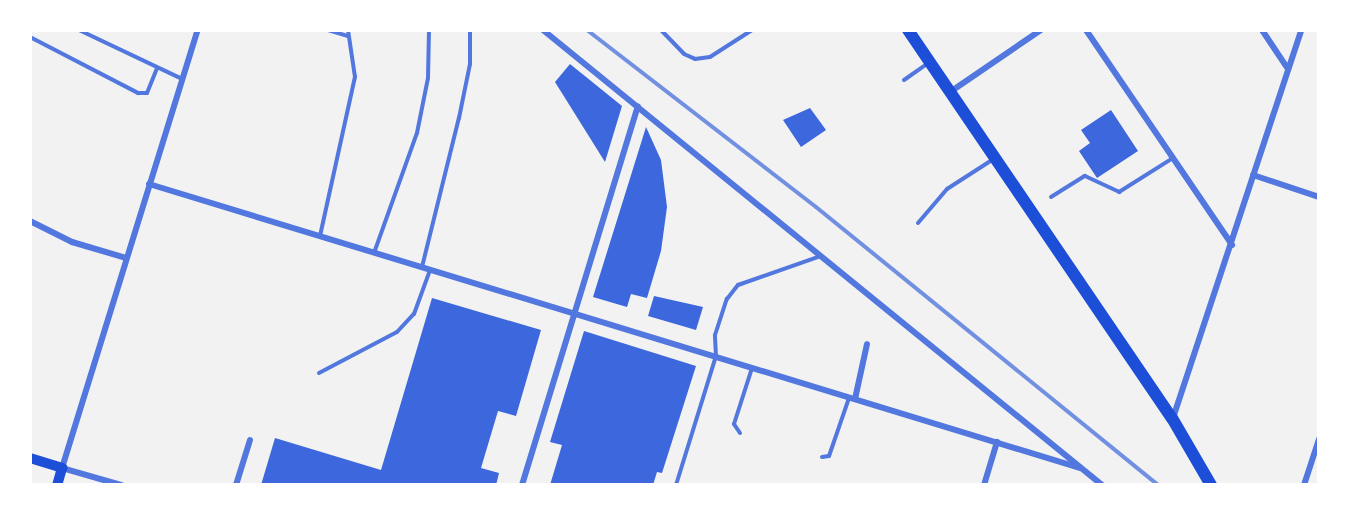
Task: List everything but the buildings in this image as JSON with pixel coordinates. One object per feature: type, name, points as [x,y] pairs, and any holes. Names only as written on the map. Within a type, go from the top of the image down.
[{"type":"main road","points":[[908,30],[1172,418],[1211,485]]},
{"type":"main road","points":[[30,458],[62,468],[57,485]]},
{"type":"street","points":[[121,485],[62,468],[198,30]]},
{"type":"street","points":[[543,30],[1102,485]]},
{"type":"street","points":[[950,92],[1041,30]]},
{"type":"street","points":[[1086,30],[1232,245]]},
{"type":"street","points":[[1262,30],[1288,69]]},
{"type":"street","points":[[1172,418],[1232,245],[1301,30]]},
{"type":"street","points":[[522,485],[638,106]]},
{"type":"street","points":[[1253,175],[1319,197]]},
{"type":"street","points":[[149,184],[1080,468]]},
{"type":"street","points":[[30,221],[72,242],[126,258]]},
{"type":"street","points":[[852,399],[867,344]]},
{"type":"street","points":[[1304,485],[1319,439]]},
{"type":"street","points":[[236,485],[250,440]]},
{"type":"street","points":[[984,485],[997,442]]},
{"type":"lane","points":[[79,30],[182,79]]},
{"type":"lane","points":[[320,236],[355,77],[348,33],[328,30]]},
{"type":"lane","points":[[374,253],[417,133],[428,78],[429,30]]},
{"type":"lane","points":[[422,268],[466,86],[470,30]]},
{"type":"lane","points":[[660,30],[684,54],[695,59],[711,57],[752,30]]},
{"type":"lane","points":[[30,37],[138,93],[147,93],[157,68]]},
{"type":"lane","points":[[904,80],[930,62]]},
{"type":"lane","points":[[918,223],[947,189],[995,158]]},
{"type":"lane","points":[[1051,197],[1085,176],[1119,192],[1173,158]]},
{"type":"lane","points":[[676,485],[716,357],[715,335],[727,299],[738,285],[821,256]]},
{"type":"lane","points":[[319,373],[397,332],[414,314],[430,270]]},
{"type":"lane","points":[[740,434],[734,424],[752,368]]},
{"type":"lane","points":[[822,457],[829,456],[852,399]]},
{"type":"railway","points":[[587,30],[816,207],[1158,485]]}]
